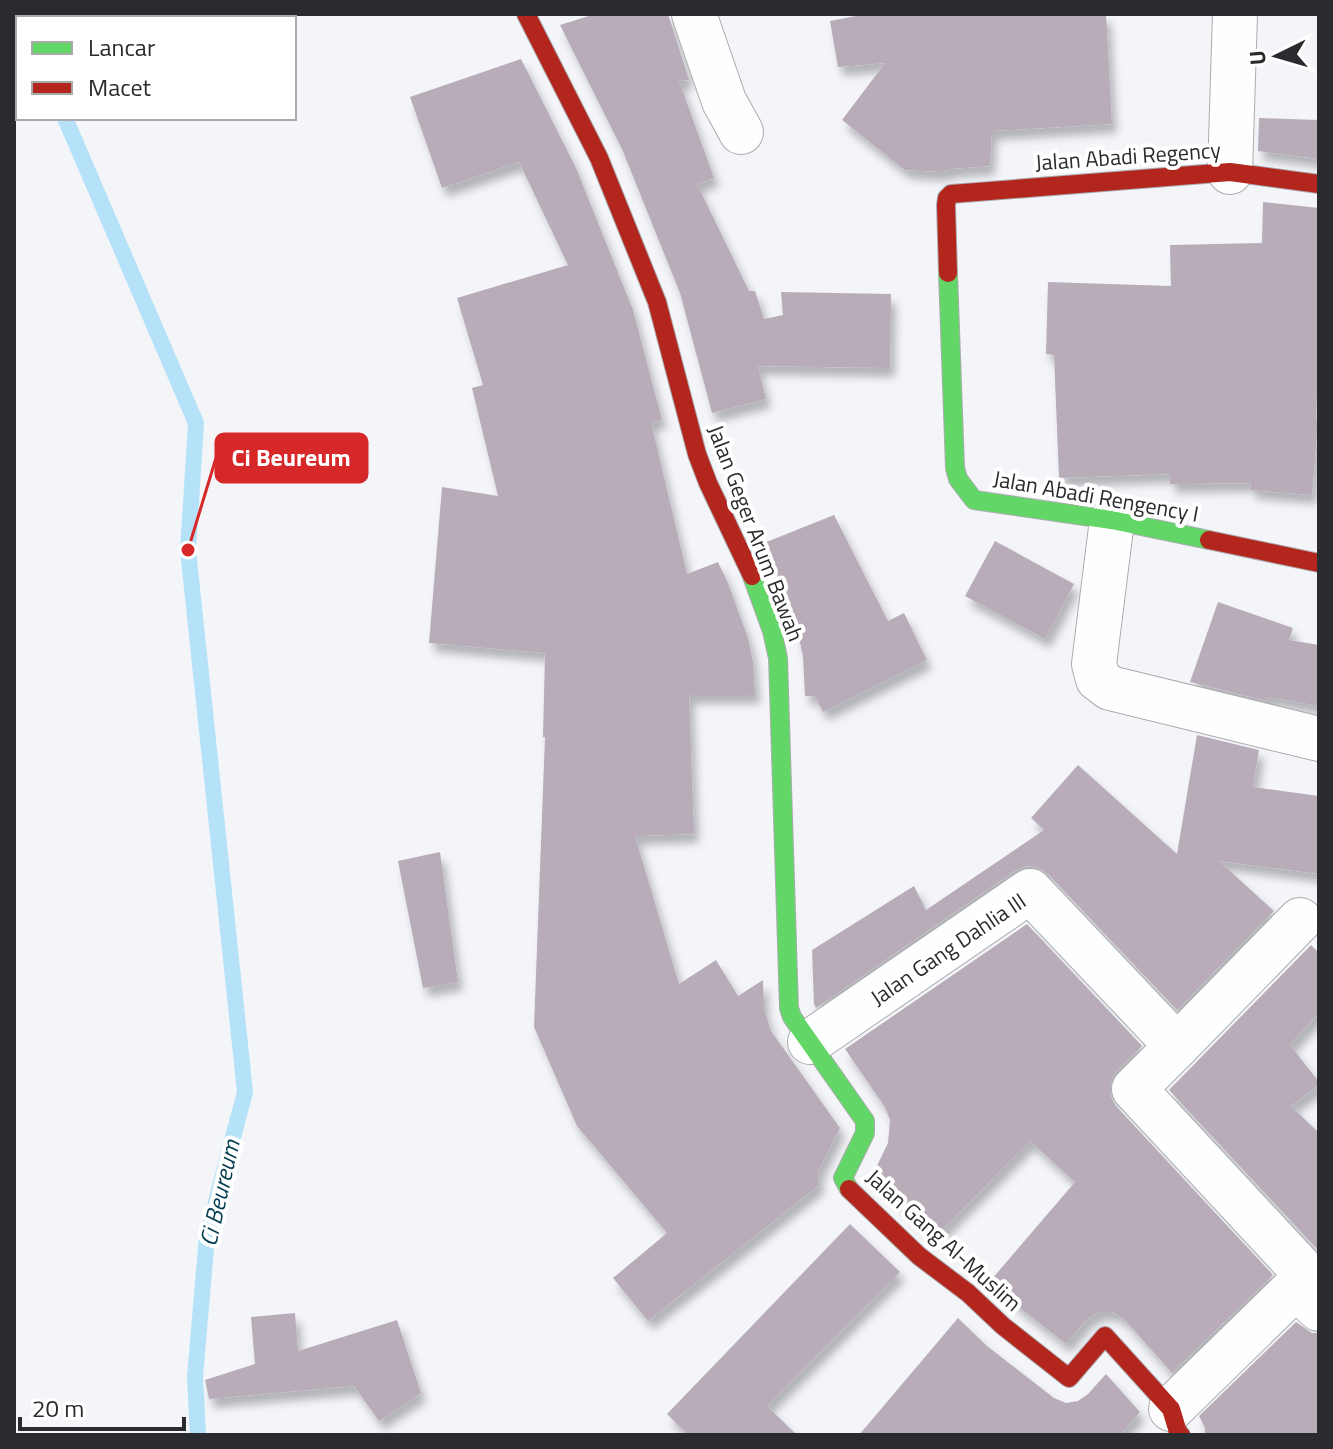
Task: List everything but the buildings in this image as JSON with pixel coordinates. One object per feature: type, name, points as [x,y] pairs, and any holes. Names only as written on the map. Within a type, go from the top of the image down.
[{"type":"street","name":"Jalan Geger Arum Bawah","points":[[526,14],[599,158],[657,302],[697,454],[751,573],[772,631],[779,672],[785,910]]},
{"type":"street","points":[[694,14],[724,101],[741,132]]},
{"type":"street","points":[[1230,172],[1235,14]]},
{"type":"street","name":"Jalan Abadi Regency","points":[[946,202],[951,194],[1230,172],[1319,184]]},
{"type":"street","name":"Jalan Abadi Rengency I","points":[[946,202],[955,468],[958,479],[974,500],[1112,520],[1319,563]]},
{"type":"street","points":[[1112,520],[1094,664],[1098,679],[1110,688],[1319,739]]},
{"type":"street","name":"Jalan Gang Dahlia III","points":[[810,1042],[1030,891],[1177,1046]]},
{"type":"street","name":"Jalan Gang Al-Muslim","points":[[785,910],[789,1008],[792,1017],[865,1121],[865,1133],[843,1178],[846,1186],[919,1256],[968,1293],[1062,1374],[1069,1378],[1105,1336],[1176,1422]]},
{"type":"street","points":[[1176,1422],[1308,1298],[1301,1283],[1305,1273],[1134,1089],[1300,920]]},
{"type":"waterway","name":"Ci Beureum","points":[[66,120],[196,423],[188,550],[245,1092],[207,1236],[195,1377],[198,1435]]},
{"type":"traffic: fast","points":[[948,273],[955,468],[958,479],[974,500],[1112,520],[1209,540]]},
{"type":"traffic: fast","points":[[752,576],[772,631],[778,658],[789,1008],[792,1017],[865,1121],[865,1133],[843,1178],[849,1189]]},
{"type":"traffic: jam","points":[[526,14],[599,158],[657,302],[697,454],[752,576]]},
{"type":"traffic: jam","points":[[948,273],[946,205],[951,194],[1230,172],[1319,184]]},
{"type":"traffic: jam","points":[[1209,540],[1319,563]]},
{"type":"traffic: jam","points":[[849,1189],[919,1256],[1069,1378],[1105,1336],[1171,1409],[1181,1435]]},
{"type":"place","name":"Ci Beureum","points":[[188,550]]}]
